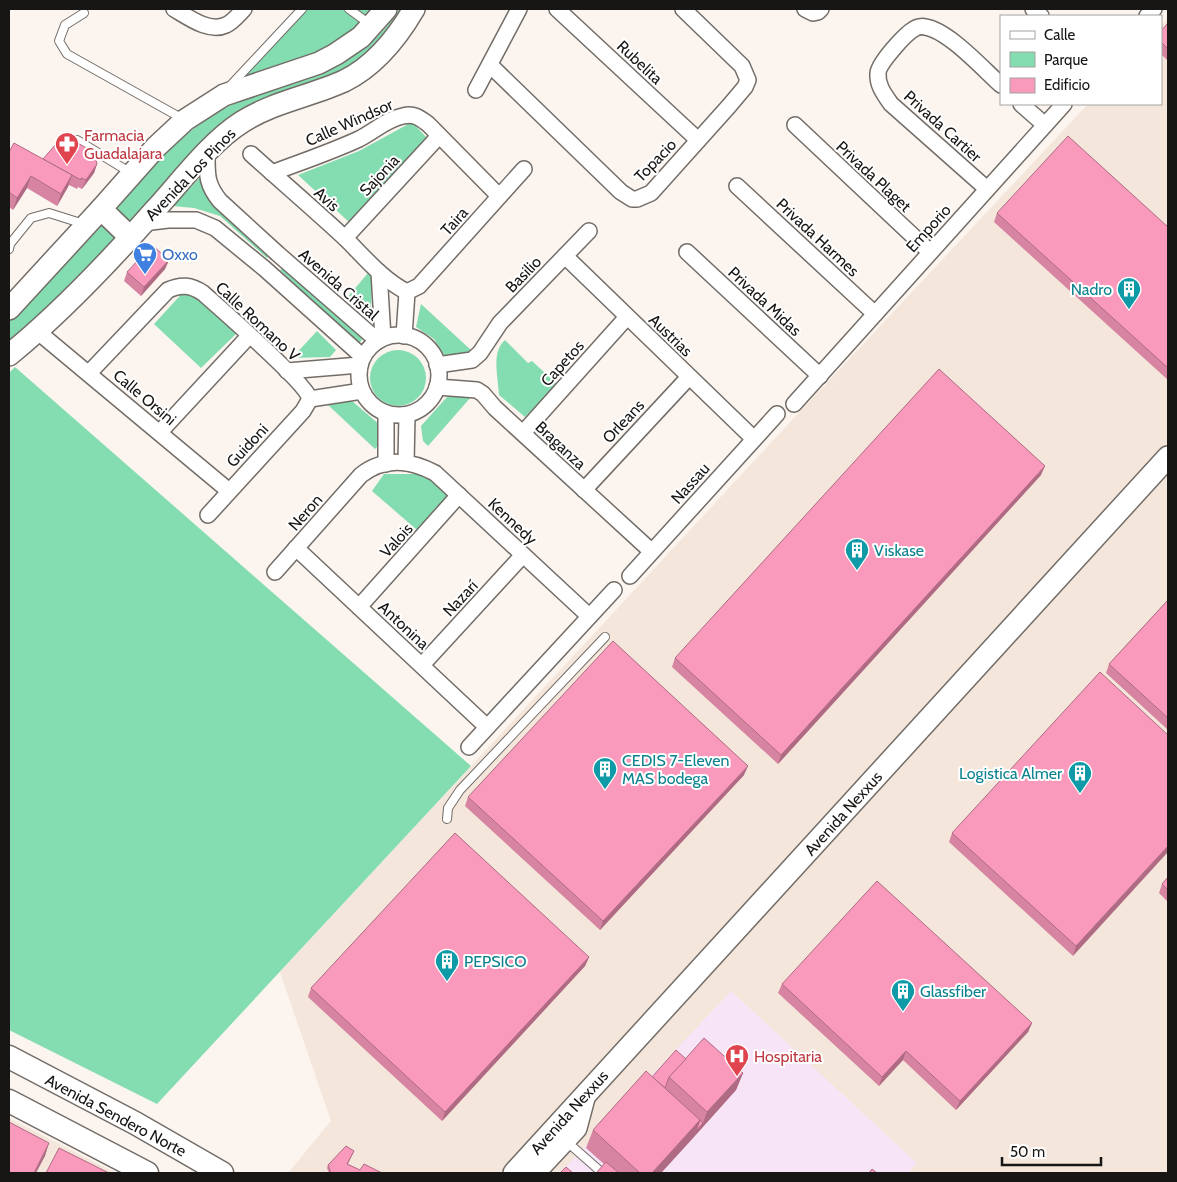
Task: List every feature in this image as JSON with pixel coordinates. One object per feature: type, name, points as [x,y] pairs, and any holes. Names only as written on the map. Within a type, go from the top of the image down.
[{"type":"main road","name":"Avenida Sendero Norte","points":[[9,1057],[135,1123],[222,1173]]},
{"type":"main road","points":[[9,1101],[147,1173]]},
{"type":"street","points":[[180,12],[211,27],[218,28],[228,25],[244,9]]},
{"type":"street","points":[[9,309],[16,293],[87,225],[156,147],[185,120],[224,95],[319,63],[348,47],[372,26],[386,9]]},
{"type":"street","name":"Avenida Los Pinos","points":[[9,355],[63,308],[207,152],[233,128],[279,104],[338,83],[351,76],[388,48],[414,9]]},
{"type":"street","points":[[476,90],[519,9]]},
{"type":"street","name":"Rubelita","points":[[558,9],[698,140]]},
{"type":"street","name":"Topacio","points":[[490,65],[621,192],[632,199],[643,197],[651,192],[698,140],[745,87],[748,80],[746,73],[733,56],[683,9]]},
{"type":"street","name":"Privada Cartier","points":[[987,189],[891,104],[878,82],[878,71],[883,60],[895,47],[914,29],[923,26],[934,29],[952,40],[1000,84]]},
{"type":"street","points":[[1022,105],[1045,125]]},
{"type":"street","name":"Emporio","points":[[794,404],[1063,105]]},
{"type":"street","name":"Calle Windsor","points":[[272,173],[359,138],[403,116],[412,115],[419,117],[500,196]]},
{"type":"street","name":"Privada Plaget","points":[[795,125],[930,252]]},
{"type":"street","name":"Sajonia","points":[[345,238],[439,136]]},
{"type":"street","name":"Avenida Cristal","points":[[207,152],[207,180],[212,192],[220,202],[278,254],[381,340]]},
{"type":"street","name":"Avis","points":[[251,154],[345,238],[379,272],[407,292]]},
{"type":"street","name":"Taira","points":[[407,292],[418,286],[524,169]]},
{"type":"street","name":"Privada Harmes","points":[[736,186],[875,314]]},
{"type":"street","points":[[101,209],[137,230],[182,219],[207,223],[224,233],[265,269],[362,361]]},
{"type":"street","name":"Basilio","points":[[437,365],[472,360],[480,353],[500,323],[589,231]]},
{"type":"street","name":"Privada Midas","points":[[687,252],[820,376]]},
{"type":"street","name":"Avenida Cristal","points":[[265,269],[278,254]]},
{"type":"street","name":"Austrias","points":[[565,256],[754,439]]},
{"type":"street","points":[[379,272],[381,340]]},
{"type":"street","name":"Calle Romano V","points":[[89,373],[168,290],[177,286],[195,288],[203,293],[287,371],[307,392],[310,399]]},
{"type":"street","points":[[404,336],[407,292]]},
{"type":"street","name":"Capetos","points":[[523,433],[628,317]]},
{"type":"street","name":"Calle Orsini","points":[[37,331],[229,491]]},
{"type":"street","points":[[160,432],[249,336]]},
{"type":"street","points":[[394,336],[404,336],[415,339],[425,345],[433,354],[437,365],[438,386],[431,400],[420,409],[407,415],[386,414],[368,401],[362,391],[359,378],[362,361],[370,348],[381,340],[394,336]]},
{"type":"street","points":[[287,371],[362,361]]},
{"type":"street","name":"Orleans","points":[[584,490],[689,377]]},
{"type":"street","name":"Braganza","points":[[438,386],[477,390],[483,394],[495,408],[651,551]]},
{"type":"street","points":[[310,399],[362,391]]},
{"type":"street","name":"Guidoni","points":[[208,514],[303,410],[310,399]]},
{"type":"street","points":[[386,414],[386,464]]},
{"type":"street","name":"Nassau","points":[[630,576],[776,414]]},
{"type":"street","points":[[406,463],[407,415]]},
{"type":"street","name":"Avenida Nexxus","points":[[520,1172],[559,1135],[585,1094],[1168,457]]},
{"type":"street","name":"Kennedy","points":[[361,475],[376,465],[406,463],[417,464],[435,473],[589,616]]},
{"type":"street","name":"Neron","points":[[275,572],[361,475]]},
{"type":"street","name":"Valois","points":[[359,608],[459,495]]},
{"type":"street","name":"Antonina","points":[[296,548],[487,727]]},
{"type":"street","name":"Nazarí","points":[[422,665],[523,555]]},
{"type":"street","points":[[468,747],[614,590]]},
{"type":"lane","points":[[224,95],[302,9]]},
{"type":"lane","points":[[349,9],[372,26]]},
{"type":"lane","points":[[84,13],[65,24],[59,41],[66,54],[185,120]]},
{"type":"lane","points":[[77,140],[132,174]]},
{"type":"lane","points":[[9,249],[10,244],[31,218],[49,213],[87,225]]},
{"type":"lane","points":[[447,819],[448,808],[460,790],[605,637]]},
{"type":"lane","points":[[559,1135],[600,1170]]},
{"type":"shaded area","points":[[1168,18],[1168,1173],[288,1173],[331,1121],[280,972],[1087,105],[1162,105],[1162,25]]},
{"type":"shaded area","name":"Hospitaria","points":[[731,991],[917,1163],[908,1173],[560,1173]]},
{"type":"shaded area","points":[[9,1118],[116,1173],[9,1173]]},
{"type":"green space","points":[[300,9],[377,9],[348,35],[331,45],[294,62],[237,81]]},
{"type":"green space","points":[[399,9],[409,9],[394,33],[344,71],[256,104],[227,119],[210,134],[133,224],[113,207],[154,164],[198,126],[231,105],[254,94],[323,70],[344,60],[364,48],[383,31]]},
{"type":"green space","points":[[412,122],[427,138],[349,222],[298,175],[359,151]]},
{"type":"green space","points":[[205,172],[272,252],[267,258],[220,216],[194,208],[173,206]]},
{"type":"green space","points":[[103,222],[120,237],[73,287],[9,341],[9,322]]},
{"type":"green space","points":[[285,266],[364,338],[358,344],[280,270]]},
{"type":"green space","points":[[368,273],[372,278],[371,310],[364,314],[347,298]]},
{"type":"green space","points":[[187,288],[237,333],[201,368],[154,324]]},
{"type":"green space","points":[[421,304],[472,351],[445,356],[434,339],[416,327]]},
{"type":"green space","points":[[317,331],[336,350],[330,357],[292,358]]},
{"type":"green space","points":[[505,340],[528,363],[532,361],[557,384],[525,417],[499,395],[497,358],[498,351]]},
{"type":"green space","points":[[392,350],[404,350],[414,354],[422,362],[426,378],[422,394],[414,402],[404,406],[392,406],[382,402],[374,394],[370,384],[370,372],[374,362],[382,354]]},
{"type":"green space","points":[[15,367],[471,766],[157,1104],[9,1030],[9,373]]},
{"type":"green space","points":[[447,397],[471,397],[428,446],[423,441],[421,426]]},
{"type":"green space","points":[[352,401],[380,425],[381,443],[375,449],[327,404]]},
{"type":"green space","points":[[384,474],[428,474],[449,495],[417,530],[372,491]]},
{"type":"building","points":[[1168,23],[1168,49],[1162,43],[1162,30]]},
{"type":"building","name":"Nadro","points":[[1068,136],[1168,227],[1168,368],[997,213]]},
{"type":"building","name":"Farmacia Guadalajara","points":[[62,137],[71,143],[72,140],[94,152],[97,164],[86,180],[81,178],[81,180],[43,159]]},
{"type":"building","points":[[14,143],[72,175],[61,194],[31,176],[17,198],[9,192],[9,152]]},
{"type":"building","name":"Oxxo","points":[[152,245],[169,260],[144,287],[127,272]]},
{"type":"building","name":"Viskase","points":[[939,369],[1045,466],[781,755],[675,658]]},
{"type":"building","points":[[1168,600],[1168,718],[1109,664]]},
{"type":"building","name":"CEDIS 7-Eleven MAS bodega","points":[[613,641],[748,766],[603,921],[468,797]]},
{"type":"building","name":"Logistica Almer","points":[[1100,672],[1168,735],[1168,846],[1076,946],[952,833]]},
{"type":"building","name":"PEPSICO","points":[[455,833],[589,957],[445,1112],[311,988]]},
{"type":"building","points":[[1168,877],[1168,890],[1162,884]]},
{"type":"building","name":"Glassfiber","points":[[877,881],[1032,1023],[960,1101],[906,1051],[882,1077],[782,984]]},
{"type":"building","points":[[704,1038],[743,1073],[707,1112],[669,1077]]},
{"type":"building","points":[[676,1050],[686,1059],[669,1077],[665,1088],[652,1077]]},
{"type":"building","points":[[646,1071],[700,1120],[652,1173],[640,1173],[593,1130]]},
{"type":"building","points":[[700,1120],[703,1123],[696,1131]]},
{"type":"building","points":[[9,1122],[49,1143],[34,1173],[9,1173]]},
{"type":"building","points":[[346,1146],[354,1151],[347,1164],[360,1170],[364,1164],[382,1173],[331,1173],[328,1165]]},
{"type":"building","points":[[59,1148],[109,1173],[46,1173]]},
{"type":"building","points":[[606,1162],[619,1173],[596,1173]]},
{"type":"building","points":[[566,1167],[573,1173],[562,1173]]},
{"type":"building","points":[[872,1169],[877,1173],[869,1173]]},
{"type":"place","name":"Farmacia Guadalajara","points":[[67,165]]},
{"type":"place","name":"Oxxo","points":[[145,275]]},
{"type":"place","name":"Nadro","points":[[1129,310]]},
{"type":"place","name":"Viskase","points":[[857,571]]},
{"type":"place","name":"CEDIS 7-Eleven MAS bodega","points":[[605,790]]},
{"type":"place","name":"Logistica Almer","points":[[1080,794]]},
{"type":"place","name":"PEPSICO","points":[[447,982]]},
{"type":"place","name":"Glassfiber","points":[[903,1012]]},
{"type":"place","name":"Hospitaria","points":[[737,1077]]}]
